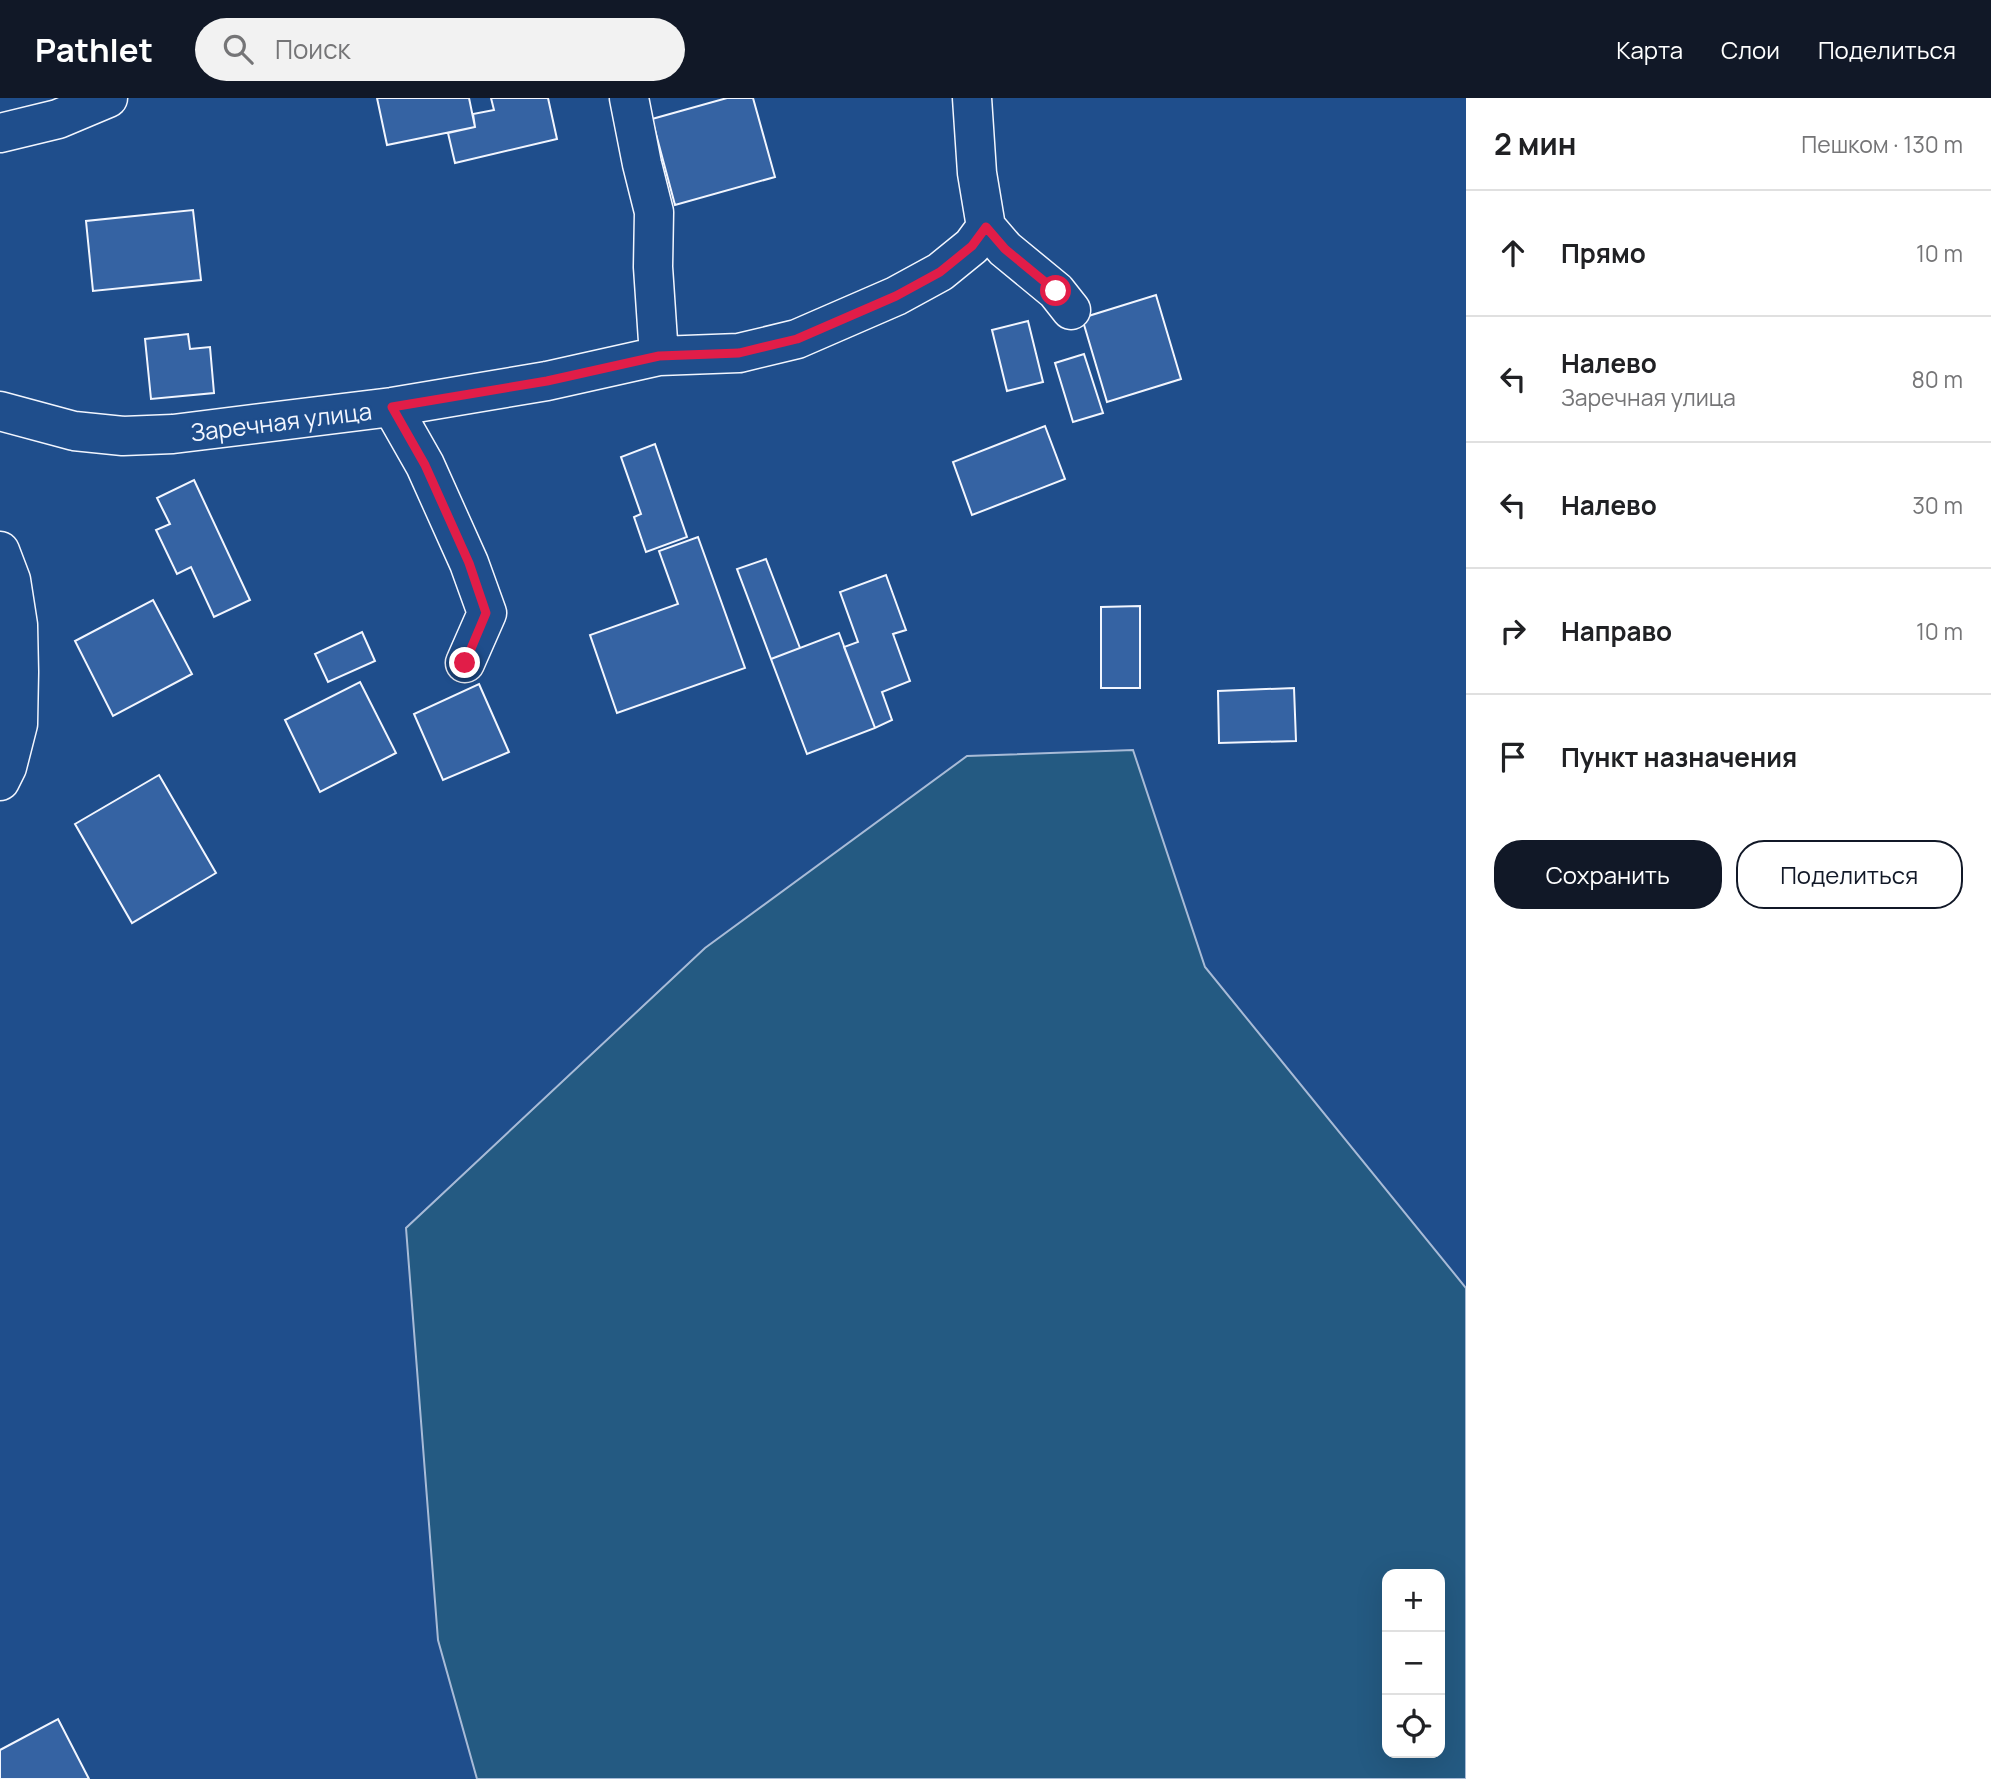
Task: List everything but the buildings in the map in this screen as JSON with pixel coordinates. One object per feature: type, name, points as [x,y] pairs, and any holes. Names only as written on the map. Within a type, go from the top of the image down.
[{"type":"street","points":[[0,133],[58,119],[108,98]]},
{"type":"street","points":[[629,98],[654,212],[653,267],[659,356]]},
{"type":"street","points":[[972,98],[977,173],[986,227],[1005,249],[1056,291],[1071,310]]},
{"type":"street","name":"Заречная улица","points":[[0,411],[74,431],[123,436],[173,435],[392,407],[547,381],[659,356],[739,353],[797,339],[896,296],[940,272],[972,246],[986,227]]},
{"type":"street","points":[[392,407],[425,465],[469,563],[486,613],[465,663]]},
{"type":"street","points":[[0,551],[11,580],[18,625],[19,673],[18,724],[7,767],[0,781]]},
{"type":"shaded area","points":[[1133,750],[1205,967],[1466,1288],[1466,1779],[477,1779],[438,1640],[406,1228],[705,948],[967,756]]},
{"type":"route","points":[[465,663],[486,613],[469,563],[425,465],[392,407],[547,381],[659,356],[739,353],[797,339],[896,296],[940,272],[972,246],[986,227],[1005,249],[1056,291]]}]
